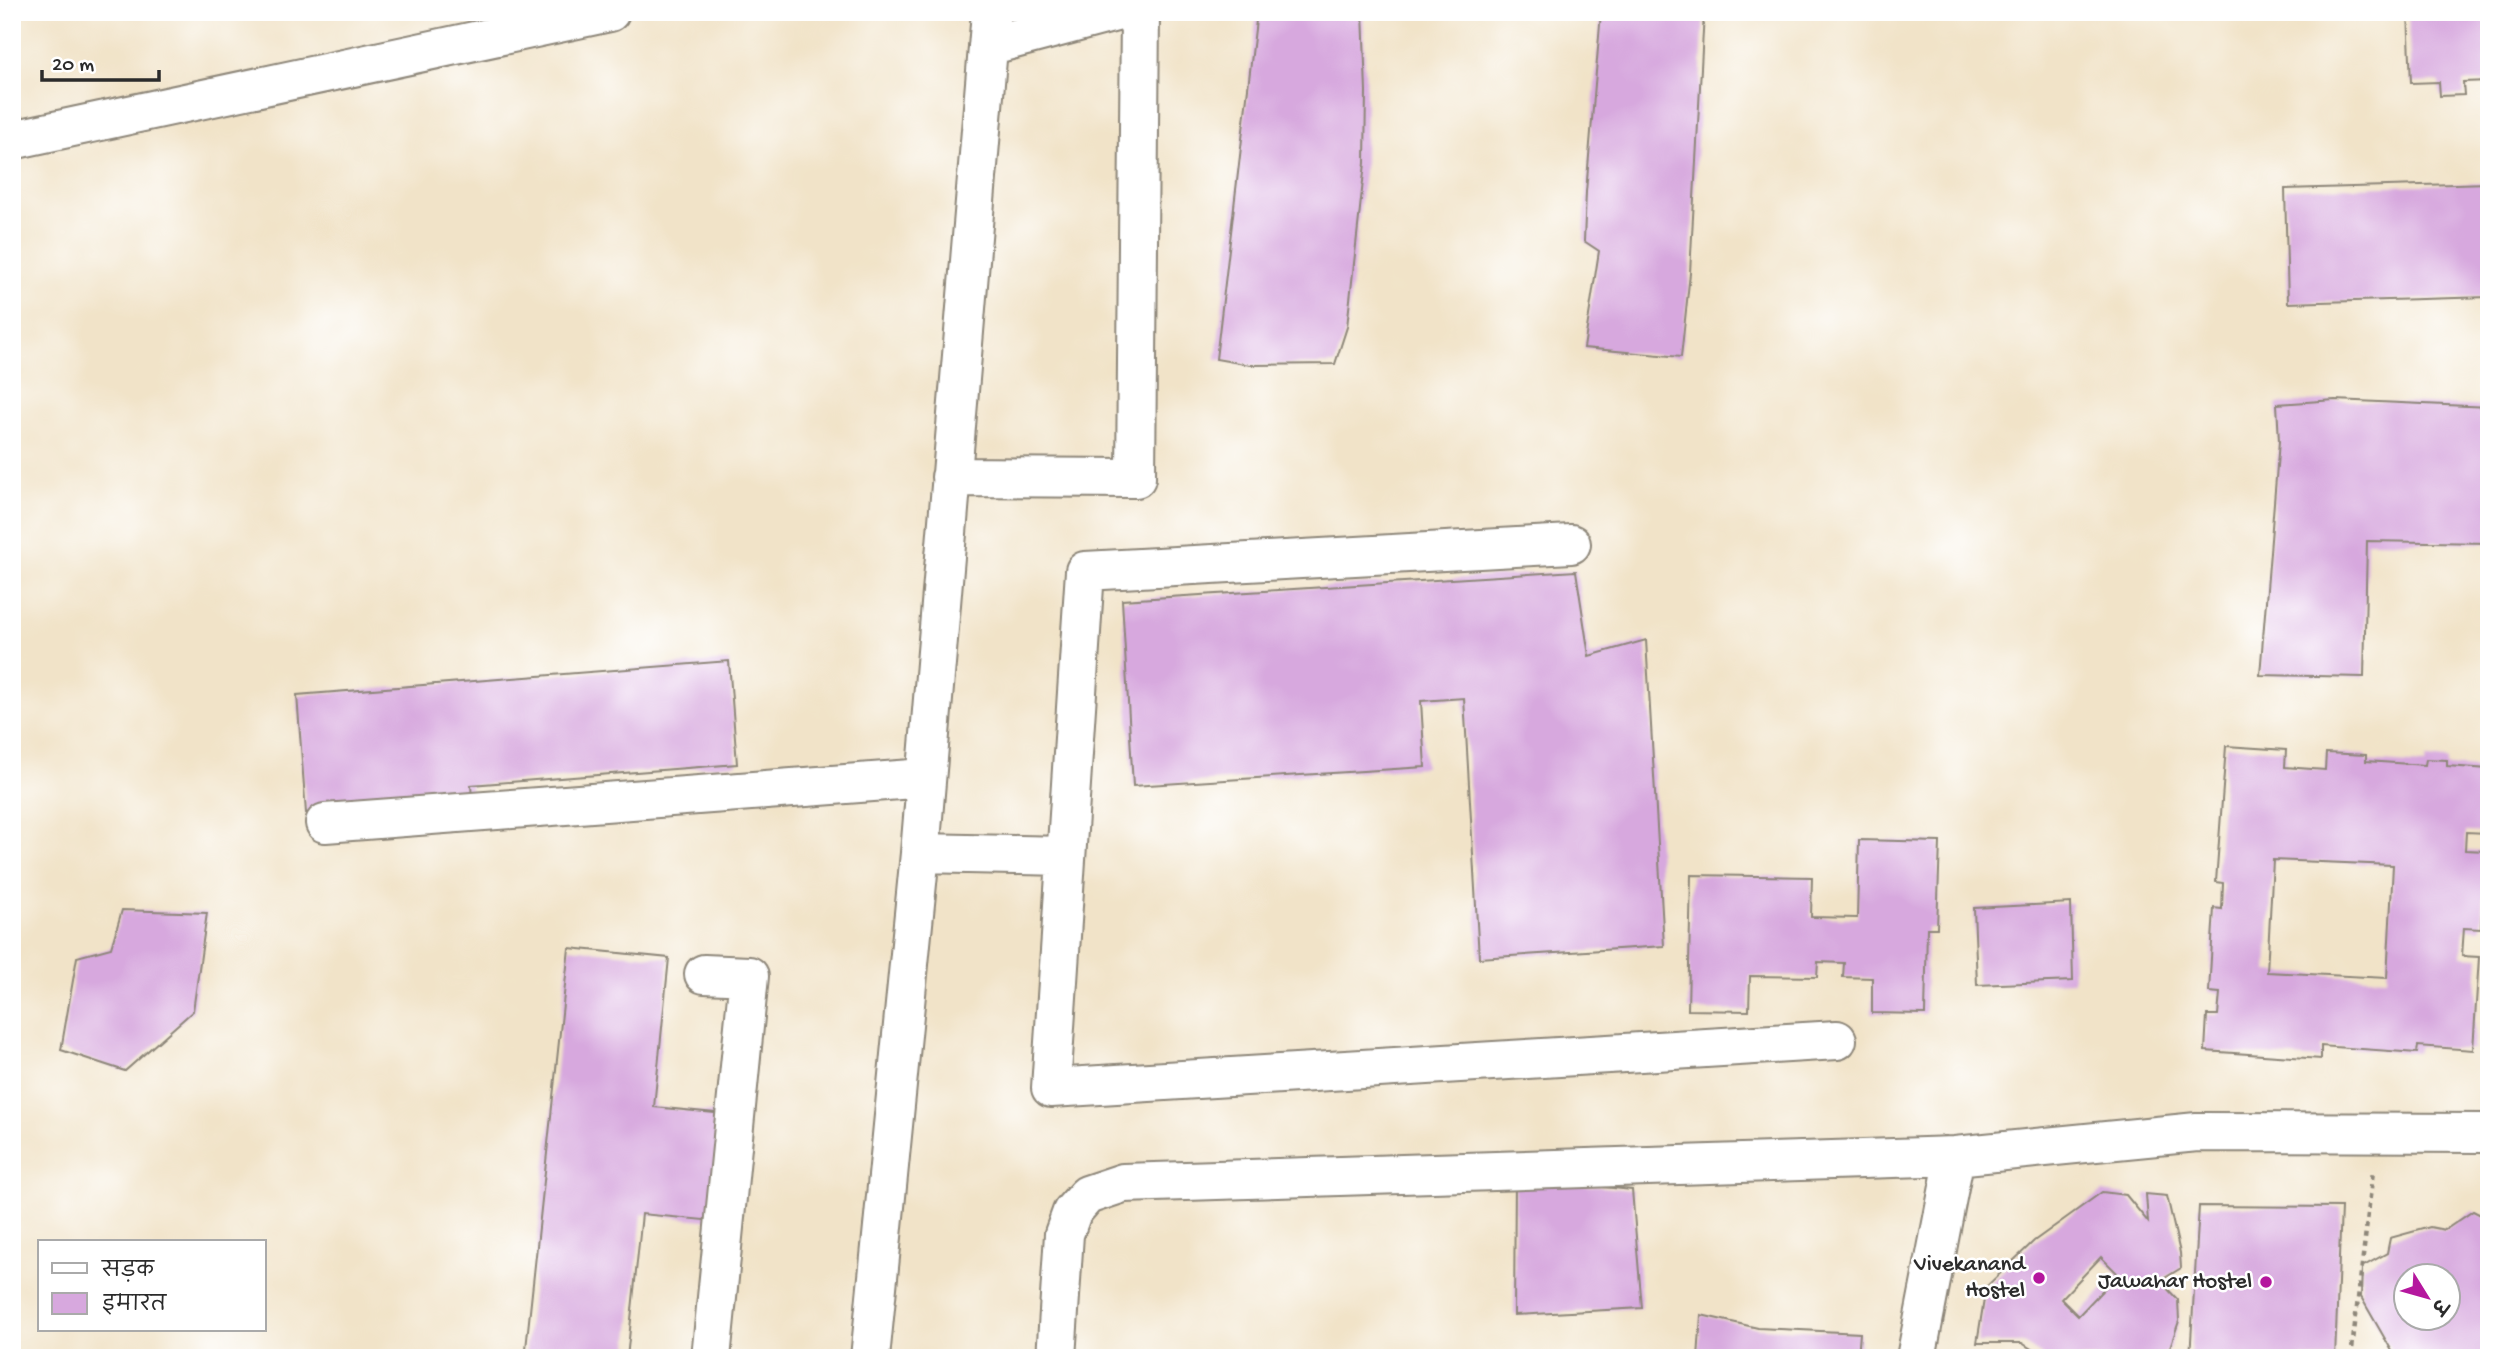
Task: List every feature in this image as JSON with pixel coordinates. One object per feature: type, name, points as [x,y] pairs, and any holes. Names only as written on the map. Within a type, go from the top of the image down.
[{"type":"street","points":[[12,140],[610,12]]},
{"type":"street","points":[[870,1358],[920,853],[990,29],[1116,12]]},
{"type":"street","points":[[951,477],[1136,478],[1139,12]]},
{"type":"street","points":[[1571,544],[1085,571],[1051,1088],[1838,1040]]},
{"type":"street","points":[[325,823],[926,778]]},
{"type":"street","points":[[920,853],[1066,856]]},
{"type":"street","points":[[704,974],[749,976],[711,1358]]},
{"type":"street","points":[[1056,1358],[1064,1234],[1072,1212],[1087,1195],[1123,1183],[1955,1156],[2197,1132],[2489,1133]]},
{"type":"street","points":[[1916,1358],[1955,1156]]},
{"type":"path","points":[[2351,1358],[2378,1133]]},
{"type":"building","points":[[1257,12],[1363,12],[1365,163],[1347,327],[1335,364],[1250,365],[1216,359]]},
{"type":"building","points":[[1601,12],[1704,12],[1690,273],[1681,357],[1584,348],[1599,251],[1584,241]]},
{"type":"building","points":[[2408,12],[2489,12],[2489,81],[2463,82],[2464,95],[2440,96],[2439,82],[2411,83]]},
{"type":"building","points":[[2489,183],[2489,297],[2288,303],[2285,189]]},
{"type":"building","points":[[2335,400],[2489,407],[2489,543],[2367,541],[2364,677],[2260,675],[2279,441],[2277,404]]},
{"type":"building","points":[[1576,571],[1589,656],[1646,640],[1664,946],[1479,958],[1464,698],[1421,701],[1425,767],[1133,786],[1122,600]]},
{"type":"building","points":[[729,661],[737,764],[471,785],[472,799],[306,813],[297,695]]},
{"type":"building","points":[[2226,746],[2286,750],[2285,767],[2325,770],[2326,753],[2366,755],[2366,761],[2425,765],[2426,759],[2447,760],[2447,766],[2489,769],[2487,833],[2466,832],[2465,850],[2486,851],[2481,929],[2464,928],[2462,956],[2479,957],[2473,1050],[2418,1046],[2417,1053],[2321,1046],[2321,1059],[2205,1051],[2207,1015],[2218,1015],[2220,993],[2209,992],[2214,908],[2222,909],[2223,883],[2216,882]],"holes":[[[2273,860],[2393,865],[2387,978],[2267,972]]]},
{"type":"building","points":[[1859,840],[1940,842],[1937,928],[1927,928],[1925,1014],[1872,1013],[1872,978],[1843,977],[1844,963],[1818,962],[1817,977],[1750,976],[1749,1011],[1688,1010],[1691,875],[1812,877],[1811,917],[1857,918]]},
{"type":"building","points":[[2071,903],[2073,981],[1977,985],[1974,908]]},
{"type":"building","points":[[122,910],[207,913],[193,1011],[125,1071],[61,1050],[77,957],[111,948]]},
{"type":"building","points":[[569,948],[669,958],[654,1107],[725,1114],[714,1221],[642,1214],[627,1358],[525,1358]]},
{"type":"building","points":[[1515,1178],[1632,1190],[1642,1308],[1514,1315]]},
{"type":"building","name":"Vivekanand Hostel","points":[[2102,1192],[2126,1195],[2148,1222],[2146,1194],[2167,1196],[2181,1268],[2160,1281],[2178,1300],[2179,1321],[2170,1347],[2160,1358],[2045,1358],[2022,1343],[1977,1343],[1986,1287],[2034,1241]],"holes":[[[2101,1257],[2118,1274],[2078,1316],[2061,1299]]]},
{"type":"building","name":"Jawahar Hostel","points":[[2199,1206],[2341,1207],[2335,1358],[2190,1358]]},
{"type":"building","points":[[2473,1211],[2489,1219],[2489,1330],[2485,1330],[2484,1358],[2396,1358],[2361,1297],[2362,1267],[2387,1253],[2390,1238],[2430,1227],[2445,1230]]},
{"type":"building","points":[[1701,1315],[1758,1328],[1860,1333],[1858,1358],[1698,1358]]},
{"type":"place","name":"Vivekanand Hostel","points":[[2039,1278]]},
{"type":"place","name":"Jawahar Hostel","points":[[2266,1282]]}]
